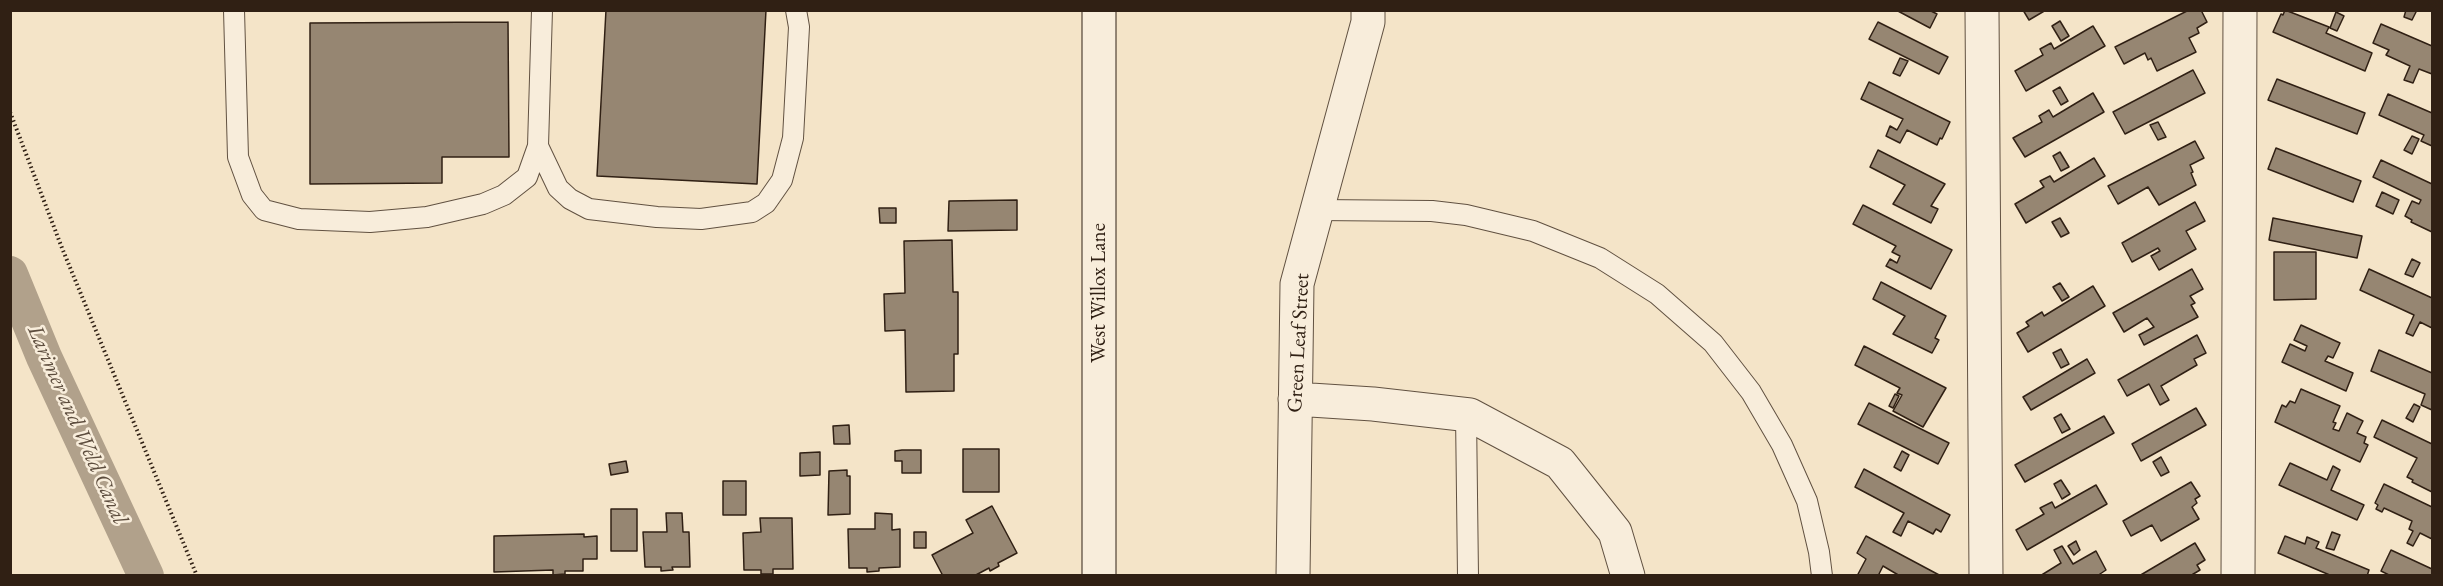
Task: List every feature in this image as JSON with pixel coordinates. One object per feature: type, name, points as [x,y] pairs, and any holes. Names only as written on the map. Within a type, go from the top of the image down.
[{"type":"street","name":"West Willox Lane","points":[[1099,10],[1099,576]]},
{"type":"street","name":"Green Leaf Street","points":[[1293,576],[1297,284],[1368,22],[1368,10]]},
{"type":"street","points":[[1982,10],[1986,576]]},
{"type":"street","points":[[2238,576],[2240,10]]},
{"type":"street","points":[[1295,399],[1373,404],[1466,414],[1560,463],[1615,532],[1628,576]]},
{"type":"lane","points":[[234,10],[238,157],[252,195],[264,210],[298,219],[370,222],[427,217],[483,204],[504,195],[527,177],[538,146],[542,10]]},
{"type":"lane","points":[[538,146],[558,188],[570,199],[589,208],[657,217],[701,219],[752,212],[766,203],[782,180],[793,138],[799,27],[796,10]]},
{"type":"lane","points":[[1317,210],[1432,211],[1466,215],[1533,231],[1600,258],[1657,294],[1713,343],[1751,392],[1777,436],[1807,501],[1822,576]]},
{"type":"lane","points":[[1466,414],[1468,576]]},
{"type":"path","points":[[10,112],[71,270],[197,576]]},
{"type":"building","points":[[606,10],[766,10],[757,184],[597,176]]},
{"type":"building","points":[[1896,10],[1929,10],[1937,14],[1930,28]]},
{"type":"building","points":[[2023,10],[2046,10],[2029,20]]},
{"type":"building","points":[[2189,10],[2201,10],[2207,22],[2197,28],[2199,33],[2189,38],[2196,52],[2157,71],[2151,58],[2148,60],[2145,53],[2124,64],[2115,47]]},
{"type":"building","points":[[2285,10],[2329,27],[2326,33],[2372,53],[2365,71],[2273,32]]},
{"type":"building","points":[[2406,10],[2417,10],[2412,20],[2404,17]]},
{"type":"building","points":[[2336,12],[2344,16],[2337,31],[2330,28]]},
{"type":"building","points":[[2060,21],[2069,36],[2061,41],[2052,26]]},
{"type":"building","points":[[508,22],[509,157],[442,157],[442,183],[310,184],[310,23]]},
{"type":"building","points":[[1878,22],[1948,57],[1939,74],[1869,39]]},
{"type":"building","points":[[2381,24],[2432,46],[2432,74],[2419,69],[2413,83],[2404,80],[2410,66],[2386,55],[2389,50],[2373,43]]},
{"type":"building","points":[[2093,26],[2105,46],[2026,91],[2015,71],[2043,55],[2040,49],[2051,43],[2054,49]]},
{"type":"building","points":[[1900,58],[1908,61],[1900,76],[1893,73]]},
{"type":"building","points":[[2193,70],[2205,93],[2125,134],[2113,112]]},
{"type":"building","points":[[2277,79],[2365,113],[2357,134],[2268,100]]},
{"type":"building","points":[[1869,82],[1950,122],[1937,145],[1907,130],[1900,143],[1886,136],[1890,126],[1897,130],[1903,119],[1861,99]]},
{"type":"building","points":[[2060,87],[2068,101],[2061,105],[2053,91]]},
{"type":"building","points":[[2093,93],[2104,112],[2025,157],[2013,138],[2042,122],[2039,116],[2049,110],[2053,117]]},
{"type":"building","points":[[2388,94],[2432,113],[2432,146],[2421,141],[2424,135],[2379,115]]},
{"type":"building","points":[[2158,122],[2166,137],[2158,140],[2150,125]]},
{"type":"building","points":[[2412,136],[2419,139],[2412,154],[2404,150]]},
{"type":"building","points":[[2195,141],[2204,158],[2190,165],[2196,185],[2159,205],[2148,187],[2118,204],[2108,186]]},
{"type":"building","points":[[2276,148],[2361,181],[2353,202],[2268,169]]},
{"type":"building","points":[[1878,150],[1945,184],[1931,206],[1938,209],[1931,223],[1893,204],[1905,185],[1870,167]]},
{"type":"building","points":[[2060,152],[2069,167],[2061,171],[2053,156]]},
{"type":"building","points":[[2094,158],[2105,176],[2026,223],[2015,204],[2044,187],[2040,181],[2050,176],[2054,182]]},
{"type":"building","points":[[2381,160],[2432,184],[2432,232],[2411,222],[2412,220],[2405,216],[2412,201],[2419,204],[2421,200],[2373,177]]},
{"type":"building","points":[[2382,192],[2399,200],[2393,214],[2376,206]]},
{"type":"building","points":[[1017,200],[1017,230],[948,231],[949,201]]},
{"type":"building","points":[[2195,202],[2205,221],[2186,231],[2196,249],[2159,270],[2151,256],[2160,251],[2158,248],[2132,262],[2122,243]]},
{"type":"building","points":[[1863,205],[1952,250],[1931,289],[1886,266],[1890,259],[1897,263],[1900,256],[1892,252],[1896,246],[1853,224]]},
{"type":"building","points":[[879,208],[896,208],[896,223],[880,223]]},
{"type":"building","points":[[2060,218],[2069,233],[2061,237],[2052,222]]},
{"type":"building","points":[[2273,218],[2362,236],[2357,258],[2269,240]]},
{"type":"building","points":[[952,240],[953,292],[958,292],[958,354],[954,354],[954,391],[906,392],[905,330],[885,331],[884,294],[905,293],[904,241]]},
{"type":"building","points":[[2274,252],[2316,252],[2316,299],[2274,300]]},
{"type":"building","points":[[2412,259],[2420,263],[2413,277],[2405,274]]},
{"type":"building","points":[[2192,269],[2203,289],[2190,296],[2195,303],[2191,305],[2198,317],[2144,345],[2139,335],[2154,327],[2147,318],[2124,332],[2113,313]]},
{"type":"building","points":[[2369,269],[2432,298],[2432,328],[2420,322],[2413,336],[2406,333],[2414,315],[2360,290]]},
{"type":"building","points":[[1881,282],[1946,316],[1935,338],[1939,340],[1932,353],[1893,334],[1905,316],[1873,299]]},
{"type":"building","points":[[2060,283],[2069,297],[2062,301],[2053,287]]},
{"type":"building","points":[[2093,286],[2105,306],[2028,352],[2017,333],[2029,326],[2026,322],[2042,312],[2044,316]]},
{"type":"building","points":[[2301,325],[2340,343],[2333,358],[2328,356],[2325,361],[2353,373],[2346,391],[2282,362],[2290,344],[2305,351],[2307,346],[2294,340]]},
{"type":"building","points":[[2197,335],[2206,353],[2194,359],[2197,365],[2161,386],[2169,400],[2160,405],[2149,384],[2127,396],[2118,380]]},
{"type":"building","points":[[1864,346],[1946,388],[1923,427],[1893,411],[1902,395],[1897,393],[1900,388],[1855,365]]},
{"type":"building","points":[[2061,349],[2069,364],[2061,368],[2053,353]]},
{"type":"building","points":[[2379,350],[2432,373],[2432,410],[2421,405],[2425,394],[2371,371]]},
{"type":"building","points":[[2087,359],[2095,373],[2031,410],[2023,397]]},
{"type":"building","points":[[2301,389],[2340,406],[2333,422],[2336,423],[2333,429],[2339,431],[2347,413],[2363,421],[2357,433],[2366,437],[2364,443],[2368,445],[2360,462],[2275,422],[2282,405],[2286,407],[2290,401],[2295,403]]},
{"type":"building","points":[[1895,394],[1899,396],[1893,408],[1889,406]]},
{"type":"building","points":[[1869,403],[1949,443],[1938,464],[1858,424]]},
{"type":"building","points":[[2414,404],[2420,407],[2413,422],[2406,418]]},
{"type":"building","points":[[2196,408],[2206,425],[2141,461],[2132,444]]},
{"type":"building","points":[[2061,414],[2070,429],[2062,433],[2054,418]]},
{"type":"building","points":[[2104,416],[2114,433],[2025,482],[2015,465]]},
{"type":"building","points":[[2382,420],[2432,444],[2432,492],[2407,477],[2417,458],[2374,437]]},
{"type":"building","points":[[849,425],[850,444],[834,444],[833,426]]},
{"type":"building","points":[[963,449],[999,449],[999,492],[963,492]]},
{"type":"building","points":[[921,450],[921,473],[902,473],[902,461],[895,461],[895,451]]},
{"type":"building","points":[[1902,451],[1909,455],[1901,471],[1894,467]]},
{"type":"building","points":[[820,452],[820,475],[800,476],[800,453]]},
{"type":"building","points":[[2161,457],[2169,472],[2161,476],[2153,462]]},
{"type":"building","points":[[626,461],[628,472],[611,475],[609,464]]},
{"type":"building","points":[[2290,463],[2327,480],[2333,466],[2340,470],[2331,490],[2364,505],[2357,520],[2279,485]]},
{"type":"building","points":[[1864,469],[1950,515],[1941,532],[1936,529],[1933,534],[1908,521],[1901,536],[1893,532],[1904,513],[1855,487]]},
{"type":"building","points":[[847,470],[847,476],[850,476],[850,514],[828,515],[829,471]]},
{"type":"building","points":[[2061,480],[2070,494],[2062,499],[2054,484]]},
{"type":"building","points":[[723,481],[746,481],[746,515],[723,515]]},
{"type":"building","points":[[2191,482],[2200,496],[2195,499],[2197,503],[2192,507],[2199,519],[2161,541],[2152,525],[2131,536],[2123,521]]},
{"type":"building","points":[[2384,484],[2432,507],[2432,539],[2420,533],[2413,546],[2407,543],[2413,531],[2409,529],[2412,521],[2384,508],[2382,512],[2376,509],[2378,505],[2375,503]]},
{"type":"building","points":[[2096,485],[2107,504],[2027,550],[2016,530],[2044,514],[2040,508],[2052,502],[2055,508]]},
{"type":"building","points":[[992,506],[1017,553],[998,563],[999,566],[990,571],[989,568],[974,576],[943,576],[932,555],[973,533],[966,520]]},
{"type":"building","points":[[611,509],[637,509],[637,551],[611,551]]},
{"type":"building","points":[[666,513],[682,513],[683,532],[689,532],[690,567],[672,567],[673,570],[661,571],[661,567],[645,567],[643,532],[667,532]]},
{"type":"building","points":[[875,513],[892,514],[892,530],[900,529],[900,567],[879,568],[879,571],[867,572],[867,568],[849,568],[848,529],[875,529]]},
{"type":"building","points":[[760,518],[792,518],[793,569],[773,569],[773,574],[761,574],[761,570],[744,570],[743,533],[761,532]]},
{"type":"building","points":[[914,532],[926,532],[926,548],[914,548]]},
{"type":"building","points":[[2332,532],[2340,535],[2334,550],[2326,548]]},
{"type":"building","points":[[584,534],[584,537],[597,536],[597,559],[583,559],[583,571],[565,571],[565,574],[553,575],[553,570],[494,572],[494,536]]},
{"type":"building","points":[[1866,536],[1941,576],[1900,576],[1883,566],[1878,576],[1857,576],[1866,559],[1857,553]]},
{"type":"building","points":[[2285,536],[2305,544],[2307,537],[2319,542],[2316,548],[2369,570],[2367,576],[2332,576],[2278,553]]},
{"type":"building","points":[[2076,541],[2080,550],[2074,555],[2068,546]]},
{"type":"building","points":[[2195,543],[2205,560],[2197,565],[2200,570],[2190,576],[2139,576]]},
{"type":"building","points":[[2062,546],[2073,564],[2096,551],[2106,570],[2097,576],[2040,576],[2061,563],[2054,550]]},
{"type":"building","points":[[2391,550],[2432,569],[2432,576],[2391,576],[2381,571]]},
{"type":"waterway","name":"Larimer and Weld Canal","points":[[10,274],[44,357],[146,576]]}]
